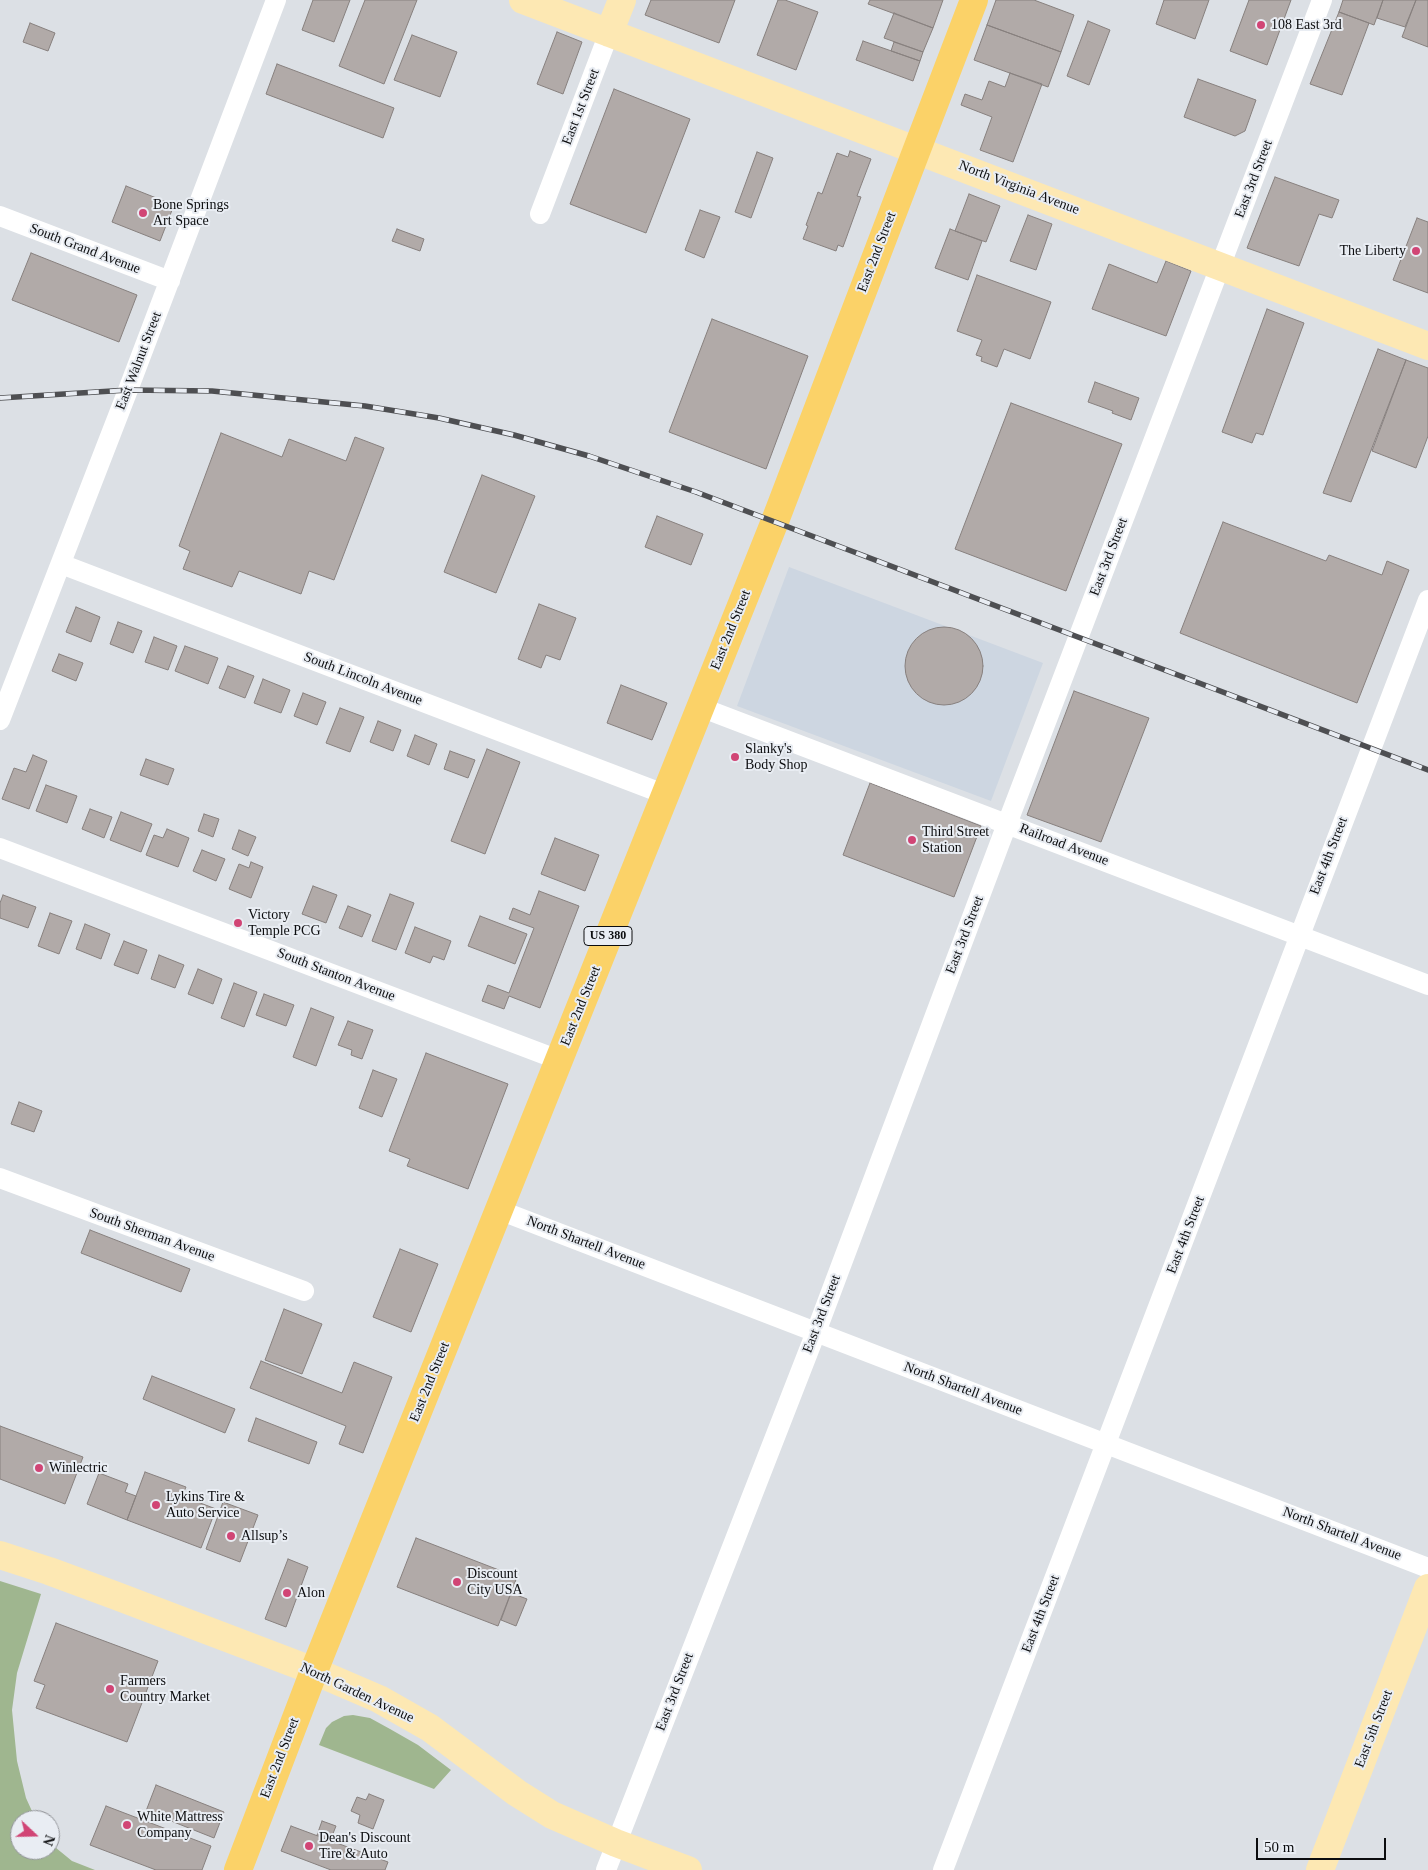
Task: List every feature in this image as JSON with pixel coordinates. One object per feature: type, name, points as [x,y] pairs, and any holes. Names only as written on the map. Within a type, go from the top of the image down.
[{"type":"main road","name":"East 2nd Street","points":[[238,1870],[314,1671],[775,521],[974,0]]},
{"type":"street","name":"East Walnut Street","points":[[0,720],[276,0]]},
{"type":"street","name":"North Virginia Avenue","points":[[523,0],[1428,346]]},
{"type":"street","name":"East 1st Street","points":[[540,214],[622,0]]},
{"type":"street","name":"East 3rd Street","points":[[606,1870],[816,1332],[1007,824],[1322,0]]},
{"type":"street","name":"South Grand Avenue","points":[[0,216],[170,280]]},
{"type":"street","name":"South Lincoln Avenue","points":[[61,564],[664,794]]},
{"type":"street","name":"East 4th Street","points":[[943,1870],[1428,600]]},
{"type":"street","name":"Railroad Avenue","points":[[700,707],[1428,985]]},
{"type":"street","name":"South Stanton Avenue","points":[[0,848],[559,1060]]},
{"type":"street","name":"South Sherman Avenue","points":[[0,1178],[304,1292]]},
{"type":"street","name":"North Shartell Avenue","points":[[499,1210],[1428,1568]]},
{"type":"street","name":"North Garden Avenue","points":[[3,1556],[50,1571],[314,1671],[400,1710],[447,1740],[531,1803],[570,1824],[688,1870]]},
{"type":"street","name":"East 5th Street","points":[[1320,1870],[1428,1588]]},
{"type":"shaded area","points":[[789,567],[1043,663],[991,801],[737,706]]},
{"type":"green space","points":[[0,1581],[41,1594],[17,1673],[12,1710],[17,1761],[26,1798],[31,1810],[10,1810],[10,1860],[60,1860],[60,1851],[72,1861],[95,1870],[0,1870]]},
{"type":"green space","points":[[353,1715],[370,1718],[390,1729],[418,1745],[451,1770],[434,1789],[319,1745],[326,1728],[332,1722],[344,1716]]},
{"type":"building","points":[[313,0],[350,0],[334,42],[302,30]]},
{"type":"building","points":[[365,0],[417,0],[384,84],[339,66]]},
{"type":"building","points":[[651,0],[735,0],[719,43],[645,15]]},
{"type":"building","points":[[778,0],[785,0],[818,12],[796,70],[757,55]]},
{"type":"building","points":[[870,0],[943,0],[933,28],[868,4]]},
{"type":"building","points":[[996,0],[1034,0],[1074,15],[1061,52],[987,25]]},
{"type":"building","points":[[1164,0],[1209,0],[1195,39],[1156,24]]},
{"type":"building","name":"108 East 3rd","points":[[1249,0],[1291,0],[1267,65],[1230,51]]},
{"type":"building","points":[[1343,0],[1383,0],[1374,25],[1339,12]]},
{"type":"building","points":[[1383,0],[1416,0],[1405,27],[1377,18]]},
{"type":"building","points":[[1416,0],[1428,0],[1428,47],[1402,37]]},
{"type":"building","points":[[1339,12],[1369,23],[1342,95],[1310,84]]},
{"type":"building","points":[[894,13],[933,28],[923,52],[884,38]]},
{"type":"building","points":[[1088,21],[1110,30],[1089,85],[1067,76]]},
{"type":"building","points":[[30,23],[55,33],[48,51],[23,42]]},
{"type":"building","points":[[987,25],[1061,52],[1048,87],[974,60]]},
{"type":"building","points":[[557,32],[582,42],[563,94],[537,84]]},
{"type":"building","points":[[412,35],[457,52],[440,97],[394,80]]},
{"type":"building","points":[[863,41],[920,61],[913,81],[856,60]]},
{"type":"building","points":[[894,42],[923,52],[920,61],[891,51]]},
{"type":"building","points":[[277,64],[394,108],[383,138],[266,94]]},
{"type":"building","points":[[1010,73],[1042,84],[1013,162],[980,150],[992,117],[961,105],[965,94],[982,100],[989,81],[1005,87]]},
{"type":"building","points":[[1198,79],[1256,100],[1245,131],[1235,136],[1184,117]]},
{"type":"building","points":[[614,89],[690,119],[646,233],[570,204]]},
{"type":"building","points":[[850,151],[871,159],[857,196],[861,197],[843,247],[838,245],[836,251],[803,239],[818,192],[822,194],[837,153],[848,157]]},
{"type":"building","points":[[757,152],[773,158],[751,218],[735,212]]},
{"type":"building","points":[[1275,177],[1339,200],[1332,218],[1319,214],[1299,266],[1247,248]]},
{"type":"building","name":"Bone Springs Art Space","points":[[126,186],[174,205],[160,241],[112,222]]},
{"type":"building","points":[[969,194],[1000,206],[986,242],[955,231]]},
{"type":"building","points":[[700,210],[720,217],[704,258],[685,250]]},
{"type":"building","points":[[1028,215],[1052,224],[1036,270],[1010,261]]},
{"type":"building","name":"The Liberty","points":[[1417,218],[1428,222],[1428,293],[1393,280]]},
{"type":"building","points":[[397,229],[424,239],[420,251],[392,241]]},
{"type":"building","points":[[950,229],[982,241],[968,280],[935,268]]},
{"type":"building","points":[[31,253],[137,295],[119,342],[12,300]]},
{"type":"building","points":[[1166,261],[1191,271],[1166,336],[1092,309],[1109,264],[1157,283]]},
{"type":"building","points":[[977,275],[1051,302],[1030,359],[1004,349],[997,367],[981,361],[982,357],[976,355],[982,340],[957,331]]},
{"type":"building","points":[[1267,309],[1304,323],[1263,435],[1256,433],[1252,443],[1222,432]]},
{"type":"building","points":[[712,319],[808,356],[766,469],[669,432]]},
{"type":"building","points":[[1378,349],[1406,360],[1351,502],[1323,493]]},
{"type":"building","points":[[1406,360],[1428,368],[1428,436],[1416,468],[1372,451]]},
{"type":"building","points":[[1095,382],[1139,398],[1131,420],[1088,402]]},
{"type":"building","points":[[1011,403],[1122,444],[1066,591],[955,549]]},
{"type":"building","points":[[221,433],[282,457],[289,439],[346,461],[355,437],[384,448],[334,580],[309,571],[301,594],[239,571],[232,587],[183,569],[190,551],[179,546]]},
{"type":"building","points":[[482,475],[535,496],[496,593],[444,572]]},
{"type":"building","points":[[657,516],[703,534],[691,565],[645,547]]},
{"type":"building","points":[[1223,522],[1326,561],[1329,555],[1382,575],[1387,561],[1409,570],[1357,703],[1180,633]]},
{"type":"building","points":[[539,604],[576,618],[560,660],[546,655],[541,668],[518,659]]},
{"type":"building","points":[[76,607],[100,617],[91,642],[66,632]]},
{"type":"building","points":[[118,622],[142,631],[133,653],[110,644]]},
{"type":"building","points":[[944,627],[959,630],[976,644],[980,651],[983,666],[980,681],[966,698],[959,702],[944,705],[929,702],[912,688],[908,681],[905,666],[908,651],[922,634],[929,630]]},
{"type":"building","points":[[154,637],[177,646],[168,670],[145,662]]},
{"type":"building","points":[[185,646],[218,658],[208,684],[175,671]]},
{"type":"building","points":[[59,654],[83,663],[76,681],[52,671]]},
{"type":"building","points":[[228,666],[254,676],[245,698],[219,688]]},
{"type":"building","points":[[263,679],[290,690],[281,713],[254,703]]},
{"type":"building","points":[[621,685],[667,703],[652,740],[607,723]]},
{"type":"building","points":[[1074,691],[1149,718],[1101,842],[1027,815]]},
{"type":"building","points":[[303,693],[326,702],[317,725],[294,716]]},
{"type":"building","points":[[340,708],[364,717],[350,752],[326,743]]},
{"type":"building","points":[[378,721],[401,730],[393,751],[370,742]]},
{"type":"building","points":[[415,735],[437,744],[429,765],[407,756]]},
{"type":"building","points":[[487,749],[520,762],[485,854],[451,841]]},
{"type":"building","points":[[450,751],[475,760],[468,778],[444,769]]},
{"type":"building","points":[[33,755],[47,761],[29,809],[2,799],[14,768],[26,772]]},
{"type":"building","points":[[146,759],[174,769],[168,785],[140,775]]},
{"type":"building","name":"Third Street Station","points":[[870,783],[981,826],[954,897],[843,855]]},
{"type":"building","points":[[46,785],[77,796],[67,823],[36,811]]},
{"type":"building","points":[[90,809],[112,817],[104,838],[82,829]]},
{"type":"building","points":[[121,812],[152,824],[141,852],[110,840]]},
{"type":"building","points":[[204,814],[219,819],[213,837],[198,831]]},
{"type":"building","points":[[167,829],[189,838],[178,867],[146,855],[154,835],[163,838]]},
{"type":"building","points":[[239,830],[256,837],[248,856],[232,849]]},
{"type":"building","points":[[555,838],[599,855],[585,891],[541,874]]},
{"type":"building","points":[[202,850],[225,859],[216,881],[193,871]]},
{"type":"building","points":[[251,862],[263,867],[251,898],[229,889],[239,864],[249,868]]},
{"type":"building","points":[[313,886],[337,895],[326,923],[302,914]]},
{"type":"building","points":[[539,891],[579,906],[540,1008],[509,996],[504,1009],[482,1001],[488,985],[509,993],[534,928],[509,919],[513,908],[530,915]]},
{"type":"building","points":[[390,894],[414,903],[396,950],[372,941]]},
{"type":"building","points":[[3,895],[36,907],[28,928],[0,918],[0,903]]},
{"type":"building","points":[[348,906],[371,915],[362,937],[339,928]]},
{"type":"building","points":[[50,913],[72,921],[59,954],[38,946]]},
{"type":"building","points":[[480,916],[527,934],[515,964],[468,946]]},
{"type":"building","points":[[85,924],[110,934],[101,959],[76,949]]},
{"type":"building","points":[[415,927],[451,941],[444,960],[433,956],[430,963],[405,953]]},
{"type":"building","points":[[124,941],[147,950],[138,974],[114,965]]},
{"type":"building","points":[[159,955],[184,965],[175,988],[151,979]]},
{"type":"building","points":[[198,969],[222,979],[213,1004],[188,994]]},
{"type":"building","points":[[234,983],[257,992],[244,1027],[221,1018]]},
{"type":"building","points":[[264,994],[294,1005],[286,1026],[256,1015]]},
{"type":"building","points":[[311,1008],[334,1017],[316,1066],[293,1057]]},
{"type":"building","points":[[348,1021],[373,1030],[362,1059],[351,1055],[352,1050],[338,1045]]},
{"type":"building","points":[[426,1053],[508,1084],[468,1189],[407,1166],[410,1159],[389,1151]]},
{"type":"building","points":[[373,1070],[397,1079],[382,1117],[359,1108]]},
{"type":"building","points":[[19,1102],[42,1111],[34,1132],[11,1124]]},
{"type":"building","points":[[90,1230],[190,1269],[181,1292],[81,1253]]},
{"type":"building","points":[[400,1249],[438,1264],[411,1332],[373,1317]]},
{"type":"building","points":[[284,1309],[322,1324],[302,1374],[265,1360]]},
{"type":"building","points":[[261,1361],[342,1393],[354,1362],[392,1377],[363,1453],[339,1444],[346,1426],[250,1388]]},
{"type":"building","points":[[152,1376],[235,1409],[225,1433],[143,1399]]},
{"type":"building","points":[[256,1418],[317,1442],[309,1464],[248,1441]]},
{"type":"building","name":"Winlectric","points":[[0,1426],[83,1457],[65,1504],[0,1479]]},
{"type":"building","points":[[145,1472],[186,1487],[182,1496],[216,1509],[201,1548],[127,1520]]},
{"type":"building","points":[[99,1473],[128,1484],[125,1492],[136,1496],[127,1520],[87,1504]]},
{"type":"building","points":[[223,1502],[258,1515],[240,1562],[206,1549]]},
{"type":"building","name":"Discount City USA","points":[[416,1538],[517,1577],[498,1626],[397,1587]]},
{"type":"building","name":"Alon","points":[[288,1559],[308,1567],[286,1627],[265,1619]]},
{"type":"building","points":[[511,1593],[527,1599],[516,1626],[501,1620]]},
{"type":"building","points":[[56,1623],[158,1661],[127,1742],[36,1708],[45,1685],[34,1681]]},
{"type":"building","points":[[156,1785],[224,1812],[214,1838],[146,1811]]},
{"type":"building","points":[[369,1794],[384,1800],[373,1829],[358,1823],[360,1815],[351,1811],[357,1797],[366,1800]]},
{"type":"building","name":"White Mattress Company","points":[[106,1806],[211,1846],[202,1870],[156,1870],[90,1845]]},
{"type":"building","points":[[322,1821],[336,1826],[330,1841],[317,1835]]},
{"type":"building","points":[[291,1826],[388,1862],[385,1870],[331,1870],[281,1851]]},
{"type":"railway","points":[[0,398],[128,390],[212,391],[365,406],[439,418],[514,435],[589,456],[696,492],[1428,770]]},
{"type":"place","name":"108 East 3rd","points":[[1261,25]]},
{"type":"place","name":"Bone Springs Art Space","points":[[143,213]]},
{"type":"place","name":"The Liberty","points":[[1416,251]]},
{"type":"place","name":"Slanky's Body Shop","points":[[735,757]]},
{"type":"place","name":"Third Street Station","points":[[912,840]]},
{"type":"place","name":"Victory Temple PCG","points":[[238,923]]},
{"type":"place","name":"Winlectric","points":[[39,1468]]},
{"type":"place","name":"Lykins Tire & Auto Service","points":[[156,1505]]},
{"type":"place","name":"Allsup’s","points":[[231,1536]]},
{"type":"place","name":"Discount City USA","points":[[457,1582]]},
{"type":"place","name":"Alon","points":[[287,1593]]},
{"type":"place","name":"Farmers Country Market","points":[[110,1689]]},
{"type":"place","name":"White Mattress Company","points":[[127,1825]]},
{"type":"place","name":"Dean's Discount Tire & Auto","points":[[309,1846]]}]
